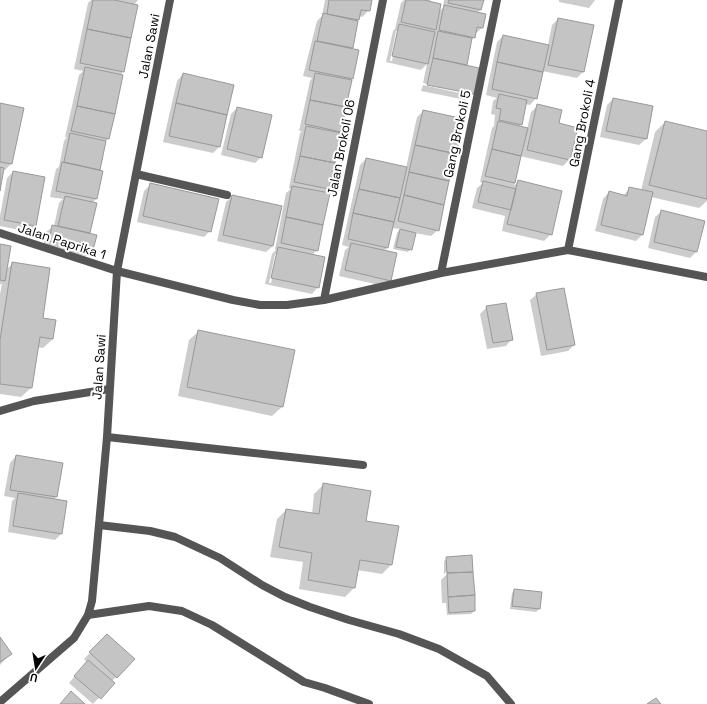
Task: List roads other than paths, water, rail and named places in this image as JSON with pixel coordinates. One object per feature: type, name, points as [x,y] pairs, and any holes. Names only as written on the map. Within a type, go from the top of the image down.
[{"type":"street","name":"Jalan Sawi","points":[[0,702],[74,638],[88,615],[92,601],[107,437],[117,271],[170,0]]},
{"type":"street","name":"Jalan Brokoli 06","points":[[324,300],[383,0]]},
{"type":"street","name":"Gang Brokoli 5","points":[[441,273],[497,0]]},
{"type":"street","name":"Gang Brokoli 4","points":[[568,250],[619,0]]},
{"type":"street","points":[[136,174],[227,195]]},
{"type":"street","name":"Jalan Paprika 1","points":[[0,233],[117,271],[233,300],[260,305],[287,305],[324,300],[441,273],[568,250]]},
{"type":"street","points":[[568,250],[707,277]]},
{"type":"street","points":[[0,411],[34,401],[109,389]]},
{"type":"street","points":[[107,437],[363,465]]},
{"type":"street","points":[[99,525],[150,531],[175,537],[220,558],[262,585],[285,597],[349,620],[400,634],[439,649],[487,676],[511,704]]},
{"type":"street","points":[[88,615],[149,606],[182,611],[212,625],[304,682],[369,704]]}]
